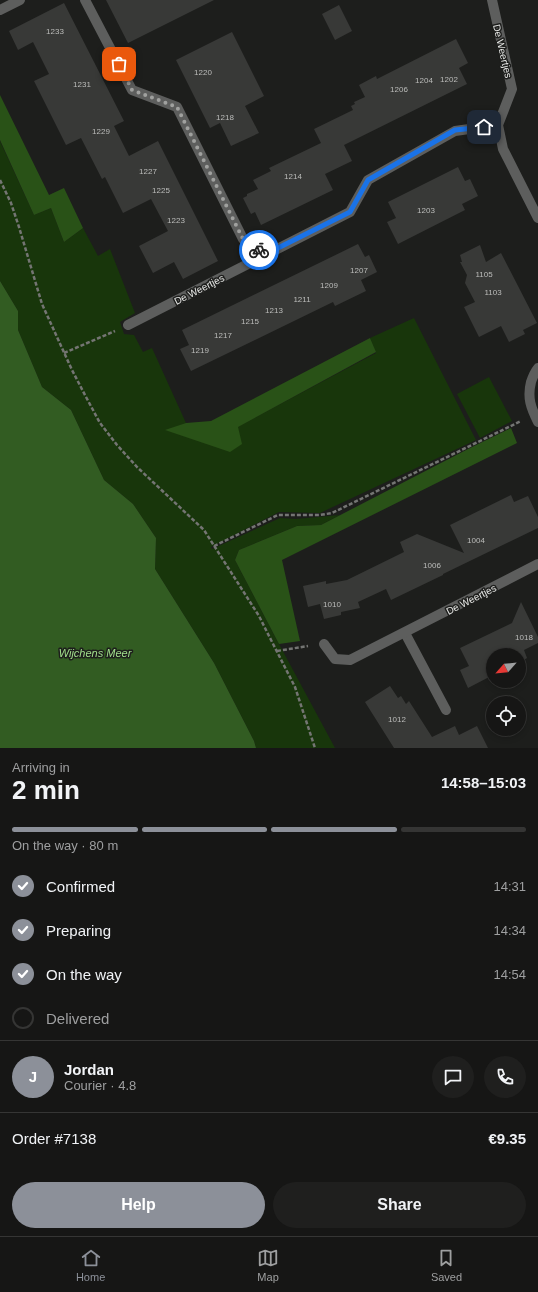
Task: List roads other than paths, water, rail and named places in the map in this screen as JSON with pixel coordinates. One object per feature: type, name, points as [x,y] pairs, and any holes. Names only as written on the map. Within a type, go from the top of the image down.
[{"type":"street","points":[[0,10],[20,0]]},
{"type":"street","points":[[86,0],[132,90],[177,107],[243,239],[255,248],[270,252]]},
{"type":"street","name":"De Weertjes","points":[[128,325],[350,212],[368,180],[455,130],[498,125],[512,89],[492,0]]},
{"type":"street","points":[[498,125],[503,149],[538,218]]},
{"type":"street","points":[[537,421],[530,407],[528,392],[534,373],[538,368]]},
{"type":"street","name":"De Weertjes","points":[[324,644],[335,659],[350,660],[538,564]]},
{"type":"street","points":[[405,633],[446,710]]},
{"type":"water","name":"Wijchens Meer","points":[[0,281],[18,311],[18,330],[42,387],[71,410],[104,480],[133,504],[156,538],[155,569],[214,663],[254,741],[256,748],[0,748]]}]
